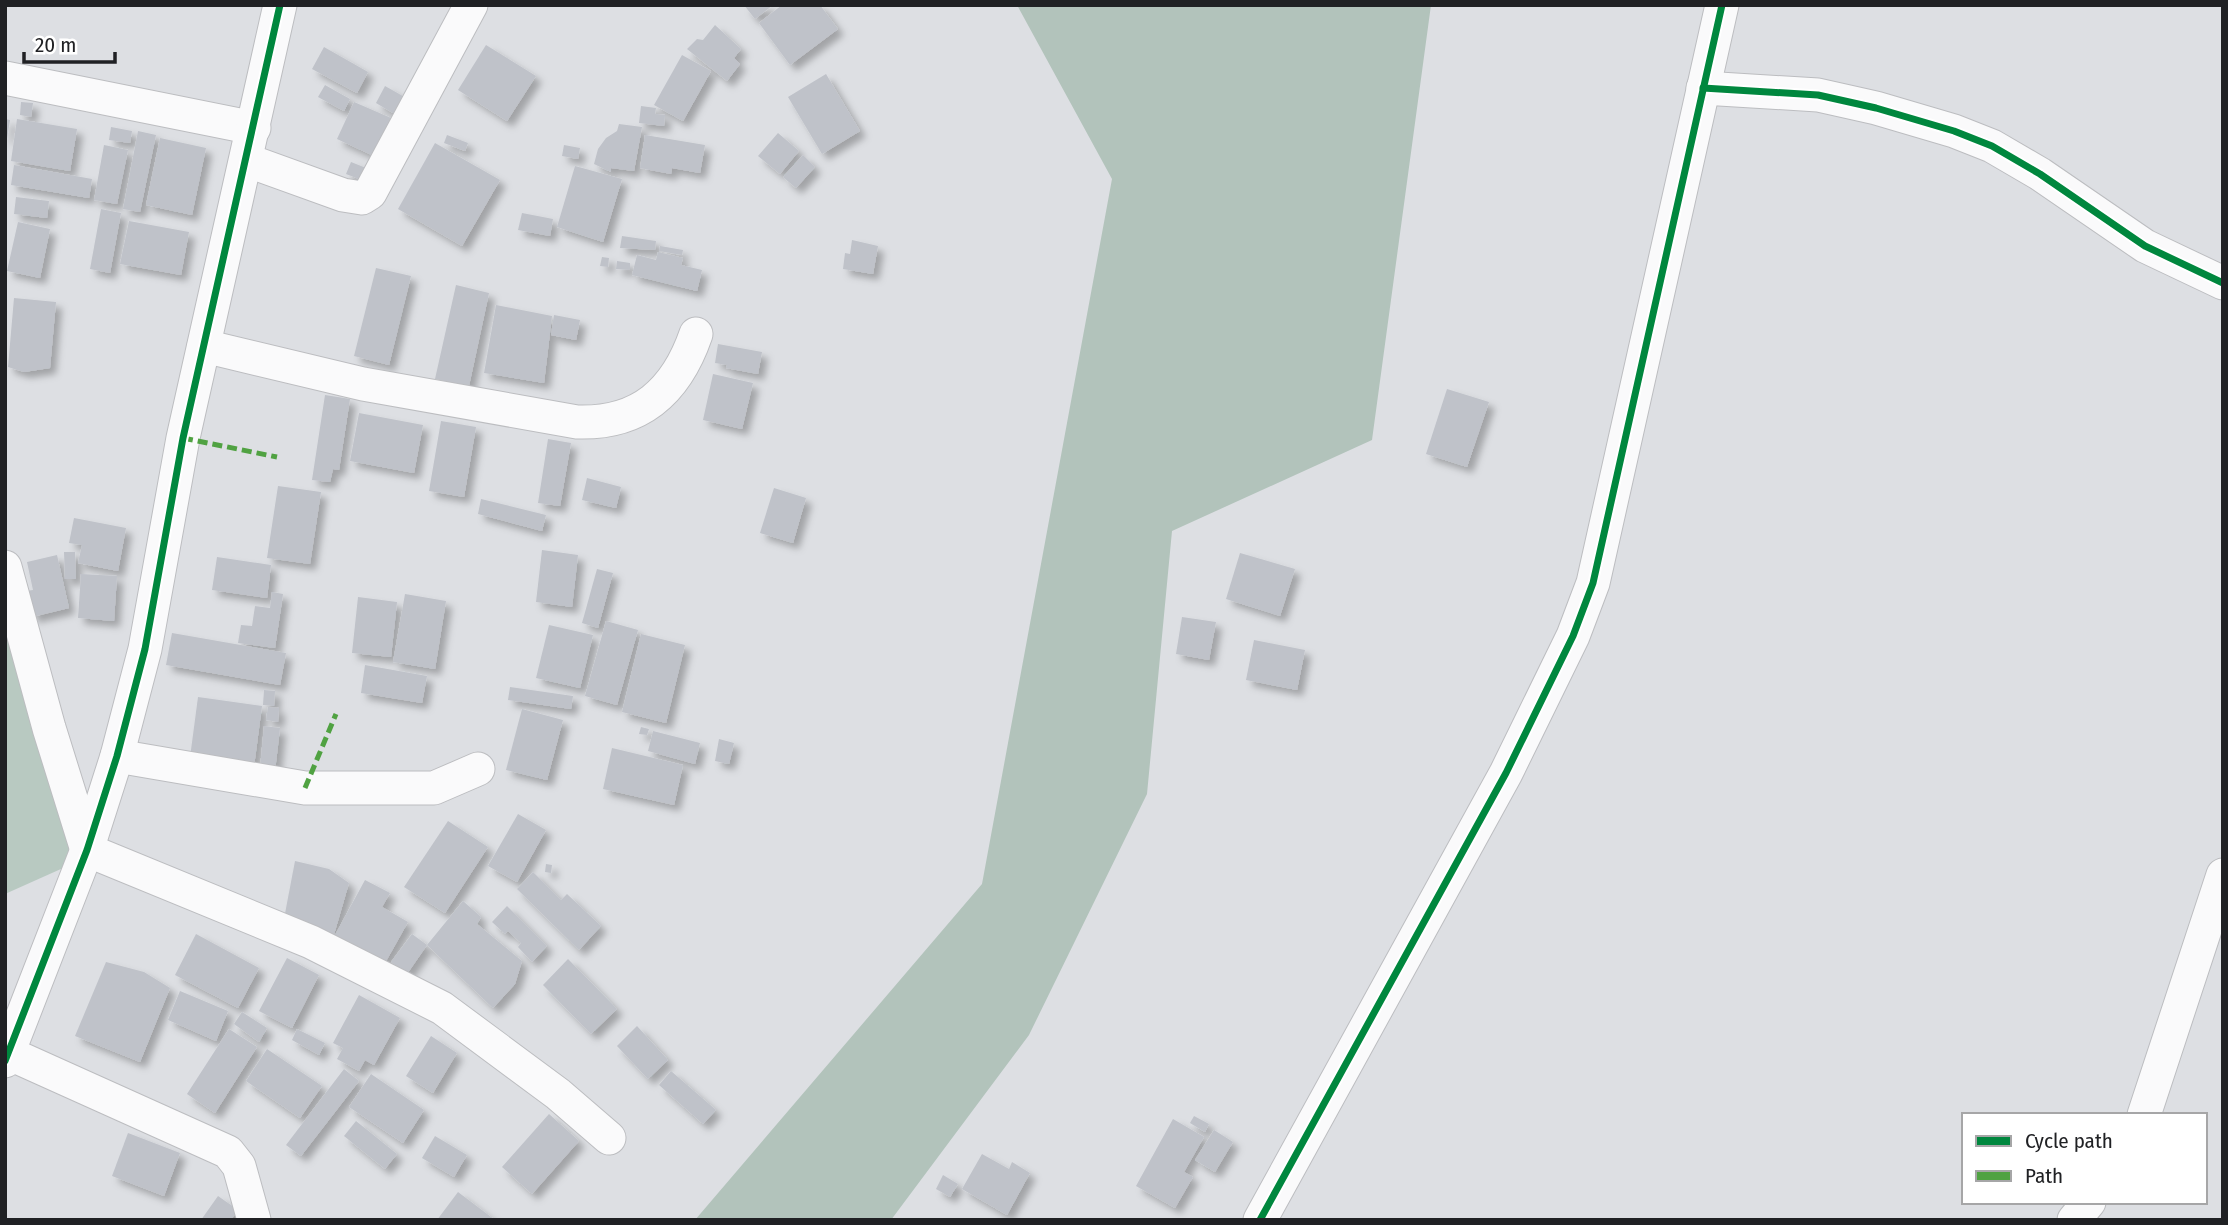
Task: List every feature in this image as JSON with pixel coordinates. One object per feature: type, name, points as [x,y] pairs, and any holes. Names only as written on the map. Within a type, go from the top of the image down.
[{"type":"street","points":[[254,1220],[239,1166],[228,1152],[7,1057],[87,850],[117,756],[145,649],[183,438],[254,128],[279,5]]},
{"type":"street","points":[[246,160],[344,195],[362,198],[370,193],[471,5]]},
{"type":"street","points":[[1260,1220],[1506,773],[1573,636],[1593,583],[1602,546],[1721,5]]},
{"type":"street","points":[[5,78],[254,128]]},
{"type":"street","points":[[1703,89],[1818,96],[1875,108],[1954,131],[1992,146],[2040,174],[2145,246],[2223,283]]},
{"type":"street","points":[[204,346],[363,384],[577,422],[601,423],[643,408],[667,389],[688,359],[696,334]]},
{"type":"street","points":[[5,567],[49,728],[87,850]]},
{"type":"street","points":[[117,756],[305,788],[434,788],[478,769]]},
{"type":"street","points":[[87,850],[311,943],[442,1008],[558,1094],[609,1138]]},
{"type":"street","points":[[2145,1113],[2223,875]]},
{"type":"street","points":[[2074,1220],[2087,1204]]},
{"type":"shaded area","points":[[1017,5],[1431,5],[1372,440],[1172,531],[1147,794],[1029,1035],[891,1220],[695,1220],[982,884],[1112,179]]},
{"type":"shaded area","points":[[5,556],[81,860],[5,894]]},
{"type":"building","points":[[744,5],[773,5],[755,19]]},
{"type":"building","points":[[782,5],[820,5],[838,29],[790,65],[759,23]]},
{"type":"building","points":[[715,25],[741,49],[734,58],[740,64],[727,81],[687,49],[697,39],[703,40]]},
{"type":"building","points":[[486,45],[536,76],[507,121],[458,90]]},
{"type":"building","points":[[324,47],[368,72],[357,93],[312,69]]},
{"type":"building","points":[[682,55],[711,71],[683,121],[654,105]]},
{"type":"building","points":[[826,74],[860,131],[822,154],[788,97]]},
{"type":"building","points":[[325,85],[350,99],[344,111],[318,97]]},
{"type":"building","points":[[385,86],[408,99],[398,116],[376,103]]},
{"type":"building","points":[[21,102],[33,103],[31,117],[20,115]]},
{"type":"building","points":[[354,102],[391,118],[374,156],[337,139]]},
{"type":"building","points":[[641,106],[656,108],[655,114],[665,115],[664,126],[639,123]]},
{"type":"building","points":[[5,119],[10,120],[7,139],[5,139]]},
{"type":"building","points":[[17,119],[77,129],[70,171],[11,161]]},
{"type":"building","points":[[619,124],[642,127],[634,171],[611,168],[611,172],[594,164],[598,149],[606,138],[617,131]]},
{"type":"building","points":[[111,127],[132,131],[130,143],[109,140]]},
{"type":"building","points":[[138,131],[156,135],[140,212],[123,209]]},
{"type":"building","points":[[778,133],[799,151],[780,174],[758,156]]},
{"type":"building","points":[[447,135],[468,143],[465,151],[444,143]]},
{"type":"building","points":[[645,135],[705,145],[700,173],[672,168],[671,174],[640,168]]},
{"type":"building","points":[[160,138],[206,148],[192,215],[146,205]]},
{"type":"building","points":[[435,143],[500,180],[462,246],[398,209]]},
{"type":"building","points":[[104,145],[128,150],[117,204],[94,200]]},
{"type":"building","points":[[564,145],[580,148],[578,159],[562,156]]},
{"type":"building","points":[[803,155],[815,167],[796,188],[783,177]]},
{"type":"building","points":[[351,162],[371,170],[367,182],[346,174]]},
{"type":"building","points":[[14,165],[92,179],[89,198],[11,185]]},
{"type":"building","points":[[575,166],[622,179],[603,242],[557,227]]},
{"type":"building","points":[[16,197],[49,201],[47,218],[14,214]]},
{"type":"building","points":[[101,209],[121,213],[110,273],[90,269]]},
{"type":"building","points":[[522,213],[553,219],[550,236],[518,230]]},
{"type":"building","points":[[129,221],[189,232],[181,275],[120,264]]},
{"type":"building","points":[[18,222],[50,229],[40,278],[7,271]]},
{"type":"building","points":[[622,236],[656,241],[655,250],[620,248]]},
{"type":"building","points":[[852,240],[878,246],[873,274],[843,269],[845,253],[850,254]]},
{"type":"building","points":[[660,246],[683,250],[682,255],[659,251]]},
{"type":"building","points":[[658,252],[683,258],[681,265],[702,270],[697,291],[632,275],[637,255],[656,260]]},
{"type":"building","points":[[602,257],[609,258],[608,267],[600,266]]},
{"type":"building","points":[[617,261],[630,263],[630,270],[616,269]]},
{"type":"building","points":[[376,268],[411,276],[389,365],[354,356]]},
{"type":"building","points":[[456,285],[489,293],[469,386],[435,379]]},
{"type":"building","points":[[14,298],[56,302],[50,368],[24,372],[8,367]]},
{"type":"building","points":[[496,305],[552,316],[544,383],[484,373]]},
{"type":"building","points":[[554,315],[580,320],[576,340],[551,335]]},
{"type":"building","points":[[718,344],[762,352],[758,374],[726,368],[727,365],[715,363]]},
{"type":"building","points":[[713,374],[753,383],[742,429],[703,420]]},
{"type":"building","points":[[1447,389],[1489,402],[1467,467],[1426,454]]},
{"type":"building","points":[[325,395],[350,399],[339,470],[333,469],[330,482],[312,480]]},
{"type":"building","points":[[359,413],[423,425],[414,473],[350,461]]},
{"type":"building","points":[[441,421],[476,427],[464,497],[429,491]]},
{"type":"building","points":[[548,439],[571,443],[560,506],[538,503]]},
{"type":"building","points":[[587,478],[621,487],[616,508],[582,500]]},
{"type":"building","points":[[278,486],[321,492],[310,564],[267,558]]},
{"type":"building","points":[[774,488],[806,498],[793,543],[760,533]]},
{"type":"building","points":[[481,499],[546,515],[542,531],[478,514]]},
{"type":"building","points":[[74,518],[126,528],[118,571],[78,563],[82,545],[69,543]]},
{"type":"building","points":[[542,550],[578,555],[572,607],[536,602]]},
{"type":"building","points":[[64,552],[75,552],[76,579],[65,579]]},
{"type":"building","points":[[1240,553],[1295,569],[1280,616],[1226,599]]},
{"type":"building","points":[[57,555],[69,608],[32,617],[26,591],[33,590],[27,562]]},
{"type":"building","points":[[217,557],[271,565],[267,598],[212,590]]},
{"type":"building","points":[[597,569],[613,573],[598,628],[582,623]]},
{"type":"building","points":[[81,574],[117,576],[114,621],[78,618]]},
{"type":"building","points":[[272,592],[283,594],[275,648],[238,643],[241,625],[252,626],[255,606],[270,608]]},
{"type":"building","points":[[405,594],[446,601],[435,669],[393,662]]},
{"type":"building","points":[[358,597],[397,602],[391,657],[352,653]]},
{"type":"building","points":[[1182,617],[1216,622],[1209,660],[1176,654]]},
{"type":"building","points":[[606,621],[638,630],[617,705],[585,696]]},
{"type":"building","points":[[549,625],[593,635],[580,688],[536,678]]},
{"type":"building","points":[[172,633],[286,653],[280,685],[166,665]]},
{"type":"building","points":[[641,634],[685,645],[666,723],[622,712]]},
{"type":"building","points":[[1254,640],[1305,650],[1297,690],[1246,680]]},
{"type":"building","points":[[365,665],[427,676],[422,703],[361,693]]},
{"type":"building","points":[[510,687],[573,696],[571,709],[508,700]]},
{"type":"building","points":[[264,690],[275,691],[274,706],[263,705]]},
{"type":"building","points":[[198,697],[262,706],[253,774],[189,765]]},
{"type":"building","points":[[268,707],[279,708],[278,722],[266,720]]},
{"type":"building","points":[[522,709],[563,720],[547,780],[506,770]]},
{"type":"building","points":[[264,726],[280,728],[274,780],[259,779]]},
{"type":"building","points":[[641,727],[649,729],[647,735],[639,734]]},
{"type":"building","points":[[653,731],[700,743],[695,764],[648,751]]},
{"type":"building","points":[[719,739],[734,743],[729,764],[715,761]]},
{"type":"building","points":[[612,748],[683,765],[674,805],[603,789]]},
{"type":"building","points":[[518,814],[546,830],[517,882],[488,866]]},
{"type":"building","points":[[448,821],[488,847],[445,913],[404,887]]},
{"type":"building","points":[[295,861],[329,869],[349,883],[333,938],[283,924]]},
{"type":"building","points":[[546,864],[552,865],[551,873],[545,872]]},
{"type":"building","points":[[533,872],[561,900],[567,894],[601,926],[579,950],[517,889]]},
{"type":"building","points":[[365,880],[390,893],[382,907],[408,922],[385,963],[335,935]]},
{"type":"building","points":[[463,901],[481,917],[477,924],[522,961],[515,984],[493,1008],[427,945]]},
{"type":"building","points":[[507,906],[547,946],[532,962],[518,947],[521,943],[492,922]]},
{"type":"building","points":[[196,934],[259,968],[238,1008],[175,975]]},
{"type":"building","points":[[412,934],[427,945],[407,974],[391,962]]},
{"type":"building","points":[[287,958],[319,975],[292,1028],[259,1011]]},
{"type":"building","points":[[568,959],[617,1009],[591,1034],[543,985]]},
{"type":"building","points":[[106,962],[144,972],[170,988],[140,1062],[75,1036]]},
{"type":"building","points":[[180,991],[228,1011],[216,1041],[168,1020]]},
{"type":"building","points":[[359,995],[400,1018],[374,1065],[365,1060],[359,1071],[337,1059],[343,1048],[333,1043]]},
{"type":"building","points":[[242,1012],[267,1028],[259,1042],[234,1024]]},
{"type":"building","points":[[637,1026],[668,1060],[648,1079],[617,1046]]},
{"type":"building","points":[[229,1029],[257,1047],[215,1113],[187,1094]]},
{"type":"building","points":[[297,1029],[325,1043],[319,1055],[292,1040]]},
{"type":"building","points":[[431,1036],[457,1053],[433,1093],[406,1076]]},
{"type":"building","points":[[267,1049],[322,1086],[300,1118],[246,1081]]},
{"type":"building","points":[[344,1069],[359,1081],[301,1156],[286,1145]]},
{"type":"building","points":[[671,1071],[716,1110],[703,1124],[659,1085]]},
{"type":"building","points":[[371,1074],[424,1110],[403,1143],[349,1107]]},
{"type":"building","points":[[549,1114],[579,1141],[532,1194],[502,1167]]},
{"type":"building","points":[[1194,1116],[1209,1124],[1205,1132],[1190,1123]]},
{"type":"building","points":[[1173,1119],[1204,1137],[1184,1172],[1193,1177],[1175,1208],[1136,1186]]},
{"type":"building","points":[[356,1121],[397,1154],[385,1169],[344,1136]]},
{"type":"building","points":[[1214,1130],[1233,1142],[1215,1172],[1195,1160]]},
{"type":"building","points":[[128,1133],[180,1153],[164,1196],[112,1176]]},
{"type":"building","points":[[435,1136],[467,1155],[454,1177],[422,1158]]},
{"type":"building","points":[[982,1154],[1009,1169],[1012,1162],[1030,1173],[1007,1215],[962,1189]]},
{"type":"building","points":[[943,1175],[958,1184],[950,1197],[936,1189]]},
{"type":"building","points":[[458,1192],[495,1220],[437,1220]]},
{"type":"building","points":[[218,1196],[238,1210],[231,1220],[201,1220]]},
{"type":"marked path","points":[[183,438],[277,457]]},
{"type":"marked path","points":[[305,788],[336,714]]},
{"type":"cycle path","points":[[5,1061],[87,850],[117,756],[145,649],[183,438],[280,5]]},
{"type":"cycle path","points":[[1260,1220],[1506,773],[1573,636],[1593,583],[1722,5]]},
{"type":"cycle path","points":[[1703,88],[1818,95],[1876,108],[1954,131],[1992,146],[2040,174],[2145,246],[2223,283]]}]
